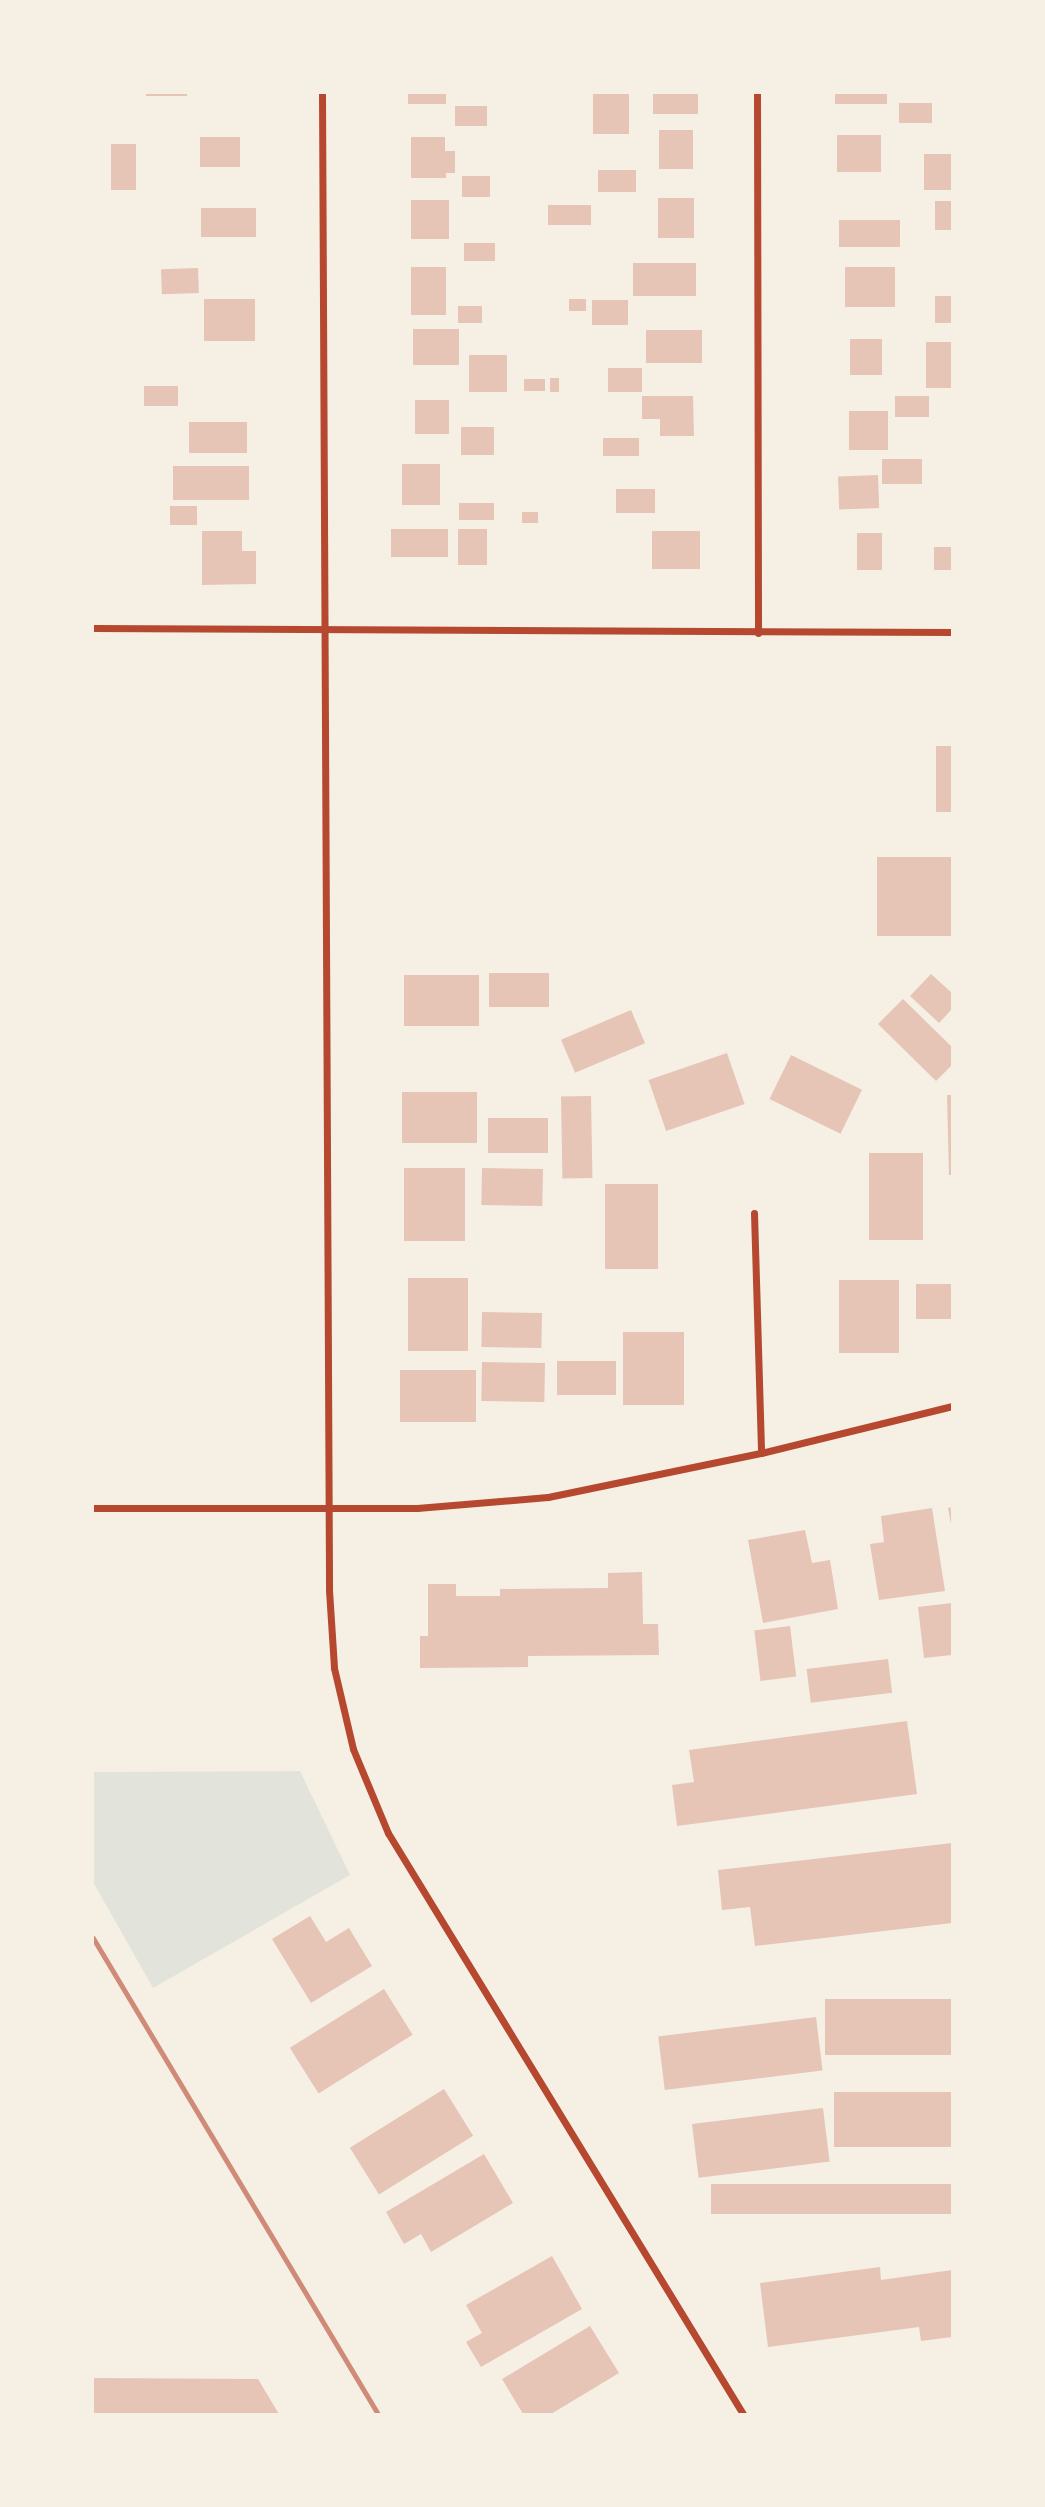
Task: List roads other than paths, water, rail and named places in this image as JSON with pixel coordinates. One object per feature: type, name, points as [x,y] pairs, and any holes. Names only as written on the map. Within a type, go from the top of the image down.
[{"type":"street","points":[[322,93],[329,1507],[334,1668],[353,1749],[388,1833],[743,2414]]},
{"type":"street","points":[[757,93],[758,633]]},
{"type":"street","points":[[93,628],[952,632]]},
{"type":"street","points":[[754,1213],[761,1453]]},
{"type":"street","points":[[93,1508],[417,1508],[548,1497],[761,1453],[952,1406]]},
{"type":"railway","points":[[93,1938],[378,2414]]}]
